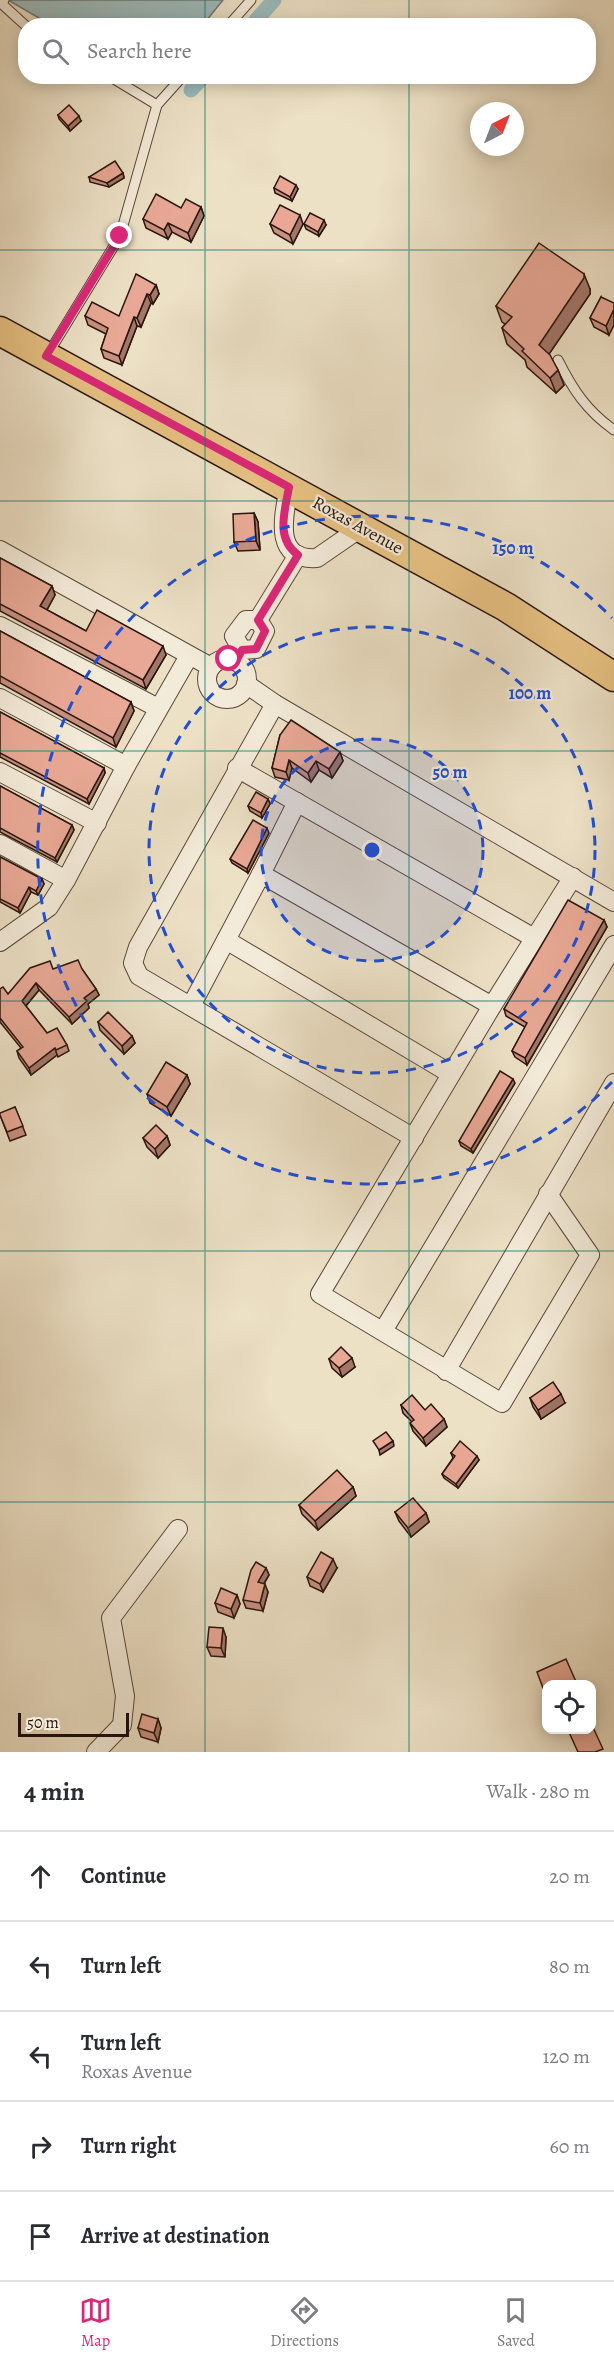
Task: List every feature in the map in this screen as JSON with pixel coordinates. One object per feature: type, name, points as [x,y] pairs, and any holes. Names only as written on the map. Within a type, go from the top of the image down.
[{"type":"main road","name":"Roxas Avenue","points":[[0,331],[506,607],[613,672]]},
{"type":"street","points":[[289,487],[282,525],[285,540],[290,549],[298,555],[317,558],[362,527]]},
{"type":"street","points":[[0,550],[211,667]]},
{"type":"street","points":[[239,656],[222,660],[211,667],[208,674],[209,687],[219,697],[232,698],[244,690],[245,670],[234,636],[246,620],[258,620],[298,555]]},
{"type":"street","points":[[0,626],[158,708]]},
{"type":"street","points":[[0,942],[49,907],[189,656]]},
{"type":"street","points":[[246,684],[275,704],[614,902]]},
{"type":"street","points":[[0,698],[126,766]]},
{"type":"street","points":[[275,704],[138,947],[133,963],[139,976],[414,1138]]},
{"type":"street","points":[[237,768],[534,938]]},
{"type":"street","points":[[0,772],[97,823]]},
{"type":"street","points":[[191,1006],[297,802]]},
{"type":"street","points":[[0,844],[66,880]]},
{"type":"street","points":[[261,874],[492,1006]]},
{"type":"street","points":[[548,1194],[590,1255],[502,1403],[320,1294],[492,1006],[573,877]]},
{"type":"street","points":[[0,920],[17,929]]},
{"type":"street","points":[[226,940],[452,1074]]},
{"type":"street","points":[[383,1331],[614,945]]},
{"type":"street","points":[[446,1371],[614,1083]]},
{"type":"street","points":[[96,1752],[122,1725],[125,1696],[111,1618],[178,1528]]},
{"type":"lane","points":[[4,0],[2,4],[18,19]]},
{"type":"lane","points":[[235,18],[251,0]]},
{"type":"lane","points":[[122,84],[157,105]]},
{"type":"lane","points":[[46,356],[120,236],[157,105],[176,84]]},
{"type":"lane","points":[[558,360],[573,390],[598,419],[614,430]]},
{"type":"water","points":[[8,0],[223,0],[208,18],[39,18]]},
{"type":"building","points":[[69,105],[79,116],[68,126],[58,115]]},
{"type":"building","points":[[115,161],[123,173],[107,183],[89,177]]},
{"type":"building","points":[[280,176],[296,185],[290,197],[274,188]]},
{"type":"building","points":[[156,194],[181,208],[186,199],[201,207],[188,233],[168,223],[164,230],[143,219]]},
{"type":"building","points":[[280,205],[300,215],[290,235],[270,224]]},
{"type":"building","points":[[310,213],[324,220],[318,232],[304,224]]},
{"type":"building","points":[[539,243],[584,274],[584,278],[539,345],[550,355],[558,370],[550,378],[502,328],[512,317],[496,306]]},
{"type":"building","points":[[136,274],[156,285],[150,295],[147,294],[137,318],[134,317],[119,356],[101,349],[108,328],[85,316],[92,302],[119,316]]},
{"type":"building","points":[[601,297],[614,303],[614,309],[606,326],[590,318]]},
{"type":"building","points":[[254,513],[256,541],[234,542],[233,514]]},
{"type":"building","points":[[0,558],[52,586],[40,606],[86,631],[97,610],[163,646],[143,680],[0,604]]},
{"type":"building","points":[[0,631],[131,702],[113,738],[0,676]]},
{"type":"building","points":[[0,712],[104,768],[87,799],[0,753]]},
{"type":"building","points":[[291,720],[340,752],[329,769],[316,761],[308,773],[289,760],[286,772],[272,768],[280,735]]},
{"type":"building","points":[[0,786],[72,825],[55,858],[0,828]]},
{"type":"building","points":[[256,792],[268,799],[261,813],[248,806]]},
{"type":"building","points":[[253,820],[267,828],[247,869],[230,859]]},
{"type":"building","points":[[0,857],[42,879],[36,891],[29,887],[18,908],[0,899]]},
{"type":"building","points":[[568,900],[604,920],[525,1058],[512,1051],[527,1023],[504,1009]]},
{"type":"building","points":[[78,960],[96,989],[84,998],[87,1001],[69,1017],[36,983],[22,1001],[47,1033],[57,1028],[67,1045],[56,1050],[55,1048],[29,1068],[17,1051],[23,1047],[0,1018],[0,989],[3,987],[8,994],[30,968],[50,961],[53,969]]},
{"type":"building","points":[[108,1012],[132,1036],[122,1046],[98,1022]]},
{"type":"building","points":[[166,1062],[187,1075],[167,1107],[147,1094]]},
{"type":"building","points":[[500,1071],[513,1079],[471,1149],[459,1141]]},
{"type":"building","points":[[15,1107],[23,1126],[7,1132],[0,1113]]},
{"type":"building","points":[[156,1125],[167,1136],[155,1149],[143,1138]]},
{"type":"building","points":[[341,1347],[352,1358],[339,1368],[329,1359]]},
{"type":"building","points":[[553,1382],[561,1394],[538,1410],[530,1398]]},
{"type":"building","points":[[412,1395],[425,1410],[431,1404],[444,1419],[423,1438],[410,1423],[414,1420],[401,1405]]},
{"type":"building","points":[[386,1432],[393,1441],[379,1450],[373,1441]]},
{"type":"building","points":[[460,1441],[477,1456],[456,1484],[442,1474],[455,1456],[451,1453]]},
{"type":"building","points":[[337,1470],[353,1487],[315,1521],[299,1505]]},
{"type":"building","points":[[413,1498],[426,1513],[408,1528],[395,1512]]},
{"type":"building","points":[[321,1552],[333,1559],[320,1584],[307,1577]]},
{"type":"building","points":[[256,1562],[266,1568],[258,1582],[265,1584],[260,1603],[243,1600],[251,1570]]},
{"type":"building","points":[[221,1588],[237,1595],[231,1609],[215,1603]]},
{"type":"building","points":[[209,1627],[223,1628],[221,1648],[207,1647]]},
{"type":"building","points":[[566,1659],[575,1680],[542,1680],[542,1685],[537,1672]]},
{"type":"building","points":[[142,1714],[158,1719],[154,1733],[138,1728]]},
{"type":"building","points":[[570,1734],[596,1734],[603,1749],[595,1752],[578,1752]]},
{"type":"waterway","points":[[258,18],[274,0]]},
{"type":"waterway","points":[[191,90],[197,84]]},
{"type":"route","points":[[120,236],[46,356],[289,487],[282,525],[285,540],[290,549],[298,555],[258,620],[265,631],[256,649],[242,650],[236,661],[229,659]]}]
